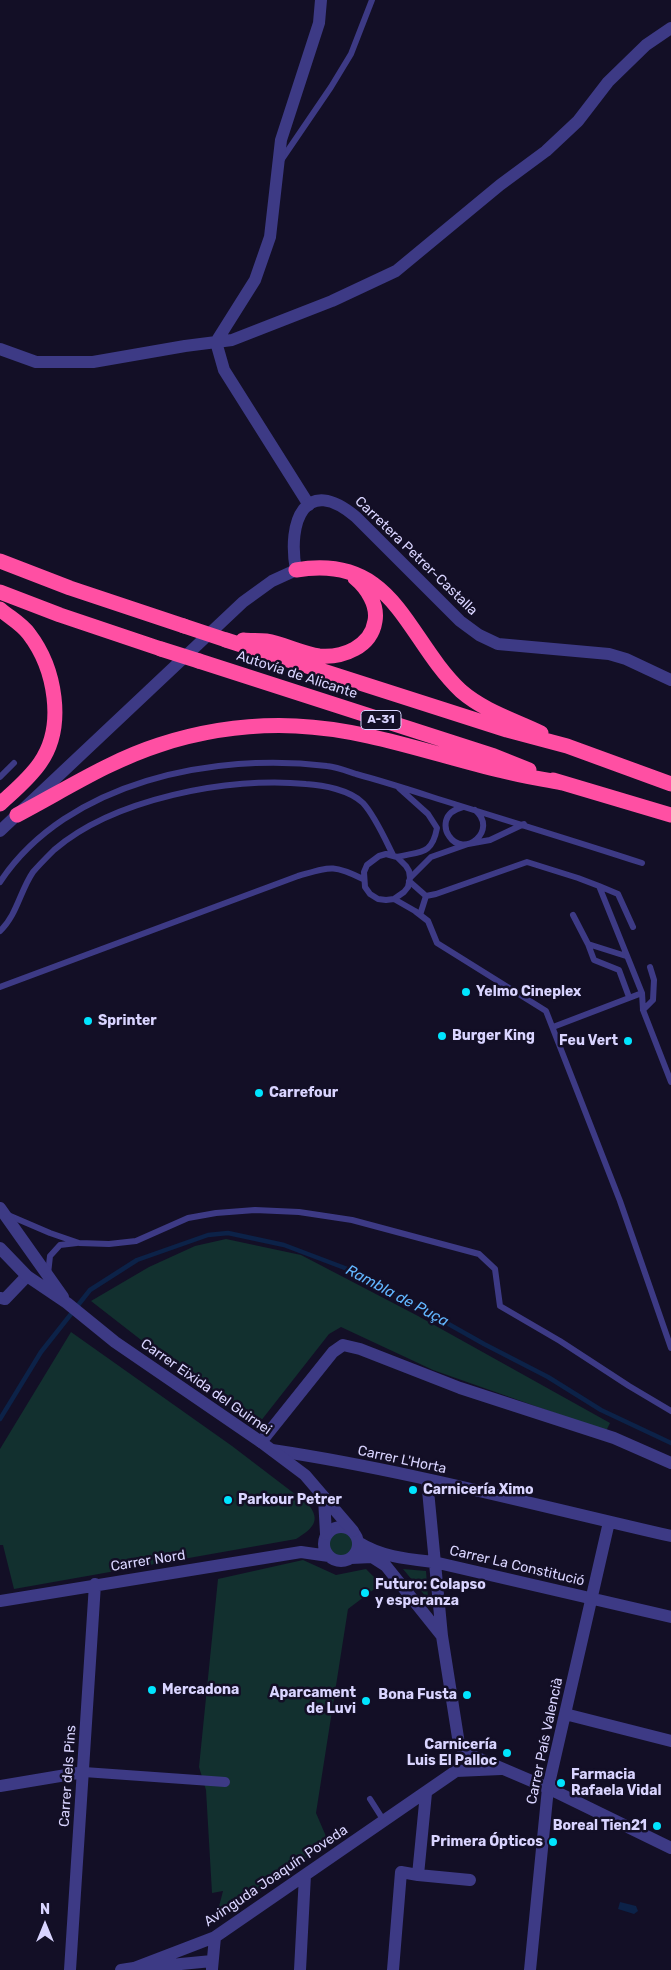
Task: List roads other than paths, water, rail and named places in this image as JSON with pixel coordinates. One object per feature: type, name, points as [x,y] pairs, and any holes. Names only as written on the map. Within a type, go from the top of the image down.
[{"type":"highway","name":"Autovía de Alicante","points":[[0,561],[70,588],[226,640],[507,730],[567,746],[671,784]]},
{"type":"highway","points":[[296,570],[324,568],[348,572],[363,577],[379,587],[397,606],[441,669],[462,691],[484,708],[515,720],[567,746]]},
{"type":"highway","points":[[226,640],[266,641],[317,656],[330,656],[355,650],[372,634],[376,614],[374,604],[368,592],[348,572]]},
{"type":"highway","name":"Autovía de Alicante","points":[[0,592],[60,615],[161,649],[494,756],[562,783],[671,815]]},
{"type":"highway","points":[[0,610],[29,633],[48,667],[54,694],[54,718],[47,752],[40,764],[26,780],[0,804]]},
{"type":"highway","points":[[17,815],[95,773],[158,745],[218,731],[266,727],[296,726],[332,730],[402,743],[503,772],[562,783]]},
{"type":"street","points":[[0,831],[243,602],[272,581],[296,570],[293,552],[294,527],[301,512],[309,505],[224,370],[216,342],[254,280],[270,237],[280,140],[319,23],[321,0]]},
{"type":"street","points":[[0,348],[36,362],[94,362],[232,340],[323,304],[396,271],[500,185],[546,151],[578,121],[608,82],[646,45],[671,28]]},
{"type":"street","name":"Carretera Petrer-Castalla","points":[[309,505],[321,500],[328,500],[346,508],[460,621],[479,635],[504,645],[609,654],[626,659],[671,680]]},
{"type":"street","points":[[2,1211],[68,1303]]},
{"type":"street","points":[[0,1248],[26,1276],[68,1303]]},
{"type":"street","points":[[0,1298],[5,1299],[26,1276]]},
{"type":"street","name":"Carrer Eixida del Guirnei","points":[[68,1303],[115,1342],[261,1442],[305,1475],[356,1537]]},
{"type":"street","points":[[261,1442],[333,1352],[343,1345],[360,1349],[460,1388],[614,1438],[671,1463]]},
{"type":"street","name":"Carrer L'Horta","points":[[272,1450],[427,1480],[671,1536]]},
{"type":"street","points":[[427,1480],[442,1636],[459,1744],[466,1753],[548,1788],[671,1848]]},
{"type":"street","points":[[324,1498],[325,1535],[323,1547],[329,1556],[340,1561],[351,1558],[372,1557],[386,1566],[442,1636]]},
{"type":"street","name":"Carrer País Valencià","points":[[530,1970],[548,1788],[609,1522]]},
{"type":"street","points":[[325,1535],[336,1527],[348,1528],[356,1537],[355,1554],[351,1558]]},
{"type":"street","name":"Carrer Nord","points":[[300,1552],[325,1535]]},
{"type":"street","name":"Carrer La Constitució","points":[[356,1537],[374,1552],[434,1562],[671,1617]]},
{"type":"street","name":"Carrer Nord","points":[[0,1601],[300,1552],[329,1556]]},
{"type":"street","name":"Carrer dels Pins","points":[[70,1970],[95,1584]]},
{"type":"street","points":[[565,1714],[671,1741]]},
{"type":"street","name":"Avinguda Joaquín Poveda","points":[[134,1969],[215,1937],[456,1772],[504,1769]]},
{"type":"street","points":[[0,1786],[84,1772],[225,1782]]},
{"type":"street","points":[[418,1874],[426,1793]]},
{"type":"street","points":[[393,1970],[401,1872],[470,1880]]},
{"type":"street","points":[[300,1970],[305,1875]]},
{"type":"street","points":[[212,1966],[215,1937]]},
{"type":"street","name":"Avinguda Joaquín Poveda","points":[[121,1970],[212,1966]]},
{"type":"lane","points":[[277,165],[331,87],[351,54],[372,0]]},
{"type":"lane","points":[[0,882],[29,847],[65,818],[87,804],[128,788],[178,773],[240,763],[275,762],[329,766],[524,824],[642,862]]},
{"type":"lane","points":[[0,777],[14,763]]},
{"type":"lane","points":[[0,932],[12,917],[33,872],[54,851],[83,828],[131,808],[190,792],[261,782],[310,784],[340,790],[362,802],[395,856],[406,866],[410,879],[426,896]]},
{"type":"lane","points":[[396,786],[428,814],[437,828],[446,831]]},
{"type":"lane","points":[[464,807],[456,809],[449,815],[446,823],[446,831],[449,837],[461,844],[490,840],[524,824]]},
{"type":"lane","points":[[446,823],[437,828],[434,842],[427,850],[395,856],[378,856],[372,859],[367,865],[363,879],[365,887],[370,894],[378,899],[394,899],[404,892],[410,879],[431,857],[475,841],[481,835],[483,828],[479,814],[473,809]]},
{"type":"lane","points":[[426,896],[527,862],[578,878],[618,894],[633,926]]},
{"type":"lane","points":[[0,987],[298,876],[330,867],[344,870],[363,879]]},
{"type":"lane","points":[[599,886],[642,993],[643,1010],[671,1082]]},
{"type":"lane","points":[[420,915],[426,896]]},
{"type":"lane","points":[[394,899],[428,921],[437,943],[546,1010],[617,1194],[671,1348]]},
{"type":"lane","points":[[573,915],[594,960],[619,970],[628,997]]},
{"type":"lane","points":[[588,944],[626,956]]},
{"type":"lane","points":[[643,1010],[653,1000],[654,980],[650,967]]},
{"type":"lane","points":[[553,1027],[642,993]]},
{"type":"lane","points":[[48,1275],[50,1256],[60,1245],[79,1242],[109,1244],[136,1241],[188,1218],[216,1213],[255,1210],[299,1212],[352,1220],[478,1254],[495,1269],[500,1306],[560,1341],[628,1386],[671,1411]]},
{"type":"lane","points":[[2,1211],[50,1233],[79,1242]]},
{"type":"lane","points":[[370,1799],[384,1822]]},
{"type":"water","points":[[620,1902],[636,1906],[638,1911],[634,1914],[618,1909]]},
{"type":"waterway","name":"Rambla de Puça","points":[[0,1419],[41,1352],[90,1290],[137,1260],[208,1235],[228,1233],[284,1245],[358,1273],[484,1344],[548,1377],[601,1410],[671,1443]]},
{"type":"place","name":"Yelmo Cineplex","points":[[466,992]]},
{"type":"place","name":"Sprinter","points":[[88,1021]]},
{"type":"place","name":"Burger King","points":[[442,1036]]},
{"type":"place","name":"Feu Vert","points":[[628,1041]]},
{"type":"place","name":"Carrefour","points":[[259,1093]]},
{"type":"place","name":"Carnicería Ximo","points":[[413,1490]]},
{"type":"place","name":"Parkour Petrer","points":[[228,1500]]},
{"type":"place","name":"Futuro: Colapso y esperanza","points":[[365,1593]]},
{"type":"place","name":"Mercadona","points":[[152,1690]]},
{"type":"place","name":"Bona Fusta","points":[[467,1695]]},
{"type":"place","name":"Aparcament de Luvi","points":[[366,1701]]},
{"type":"place","name":"Carnicería Luis El Palloc","points":[[507,1753]]},
{"type":"place","name":"Farmacia Rafaela Vidal","points":[[561,1783]]},
{"type":"place","name":"Boreal Tien21","points":[[657,1826]]},
{"type":"place","name":"Primera Ópticos","points":[[553,1842]]}]
